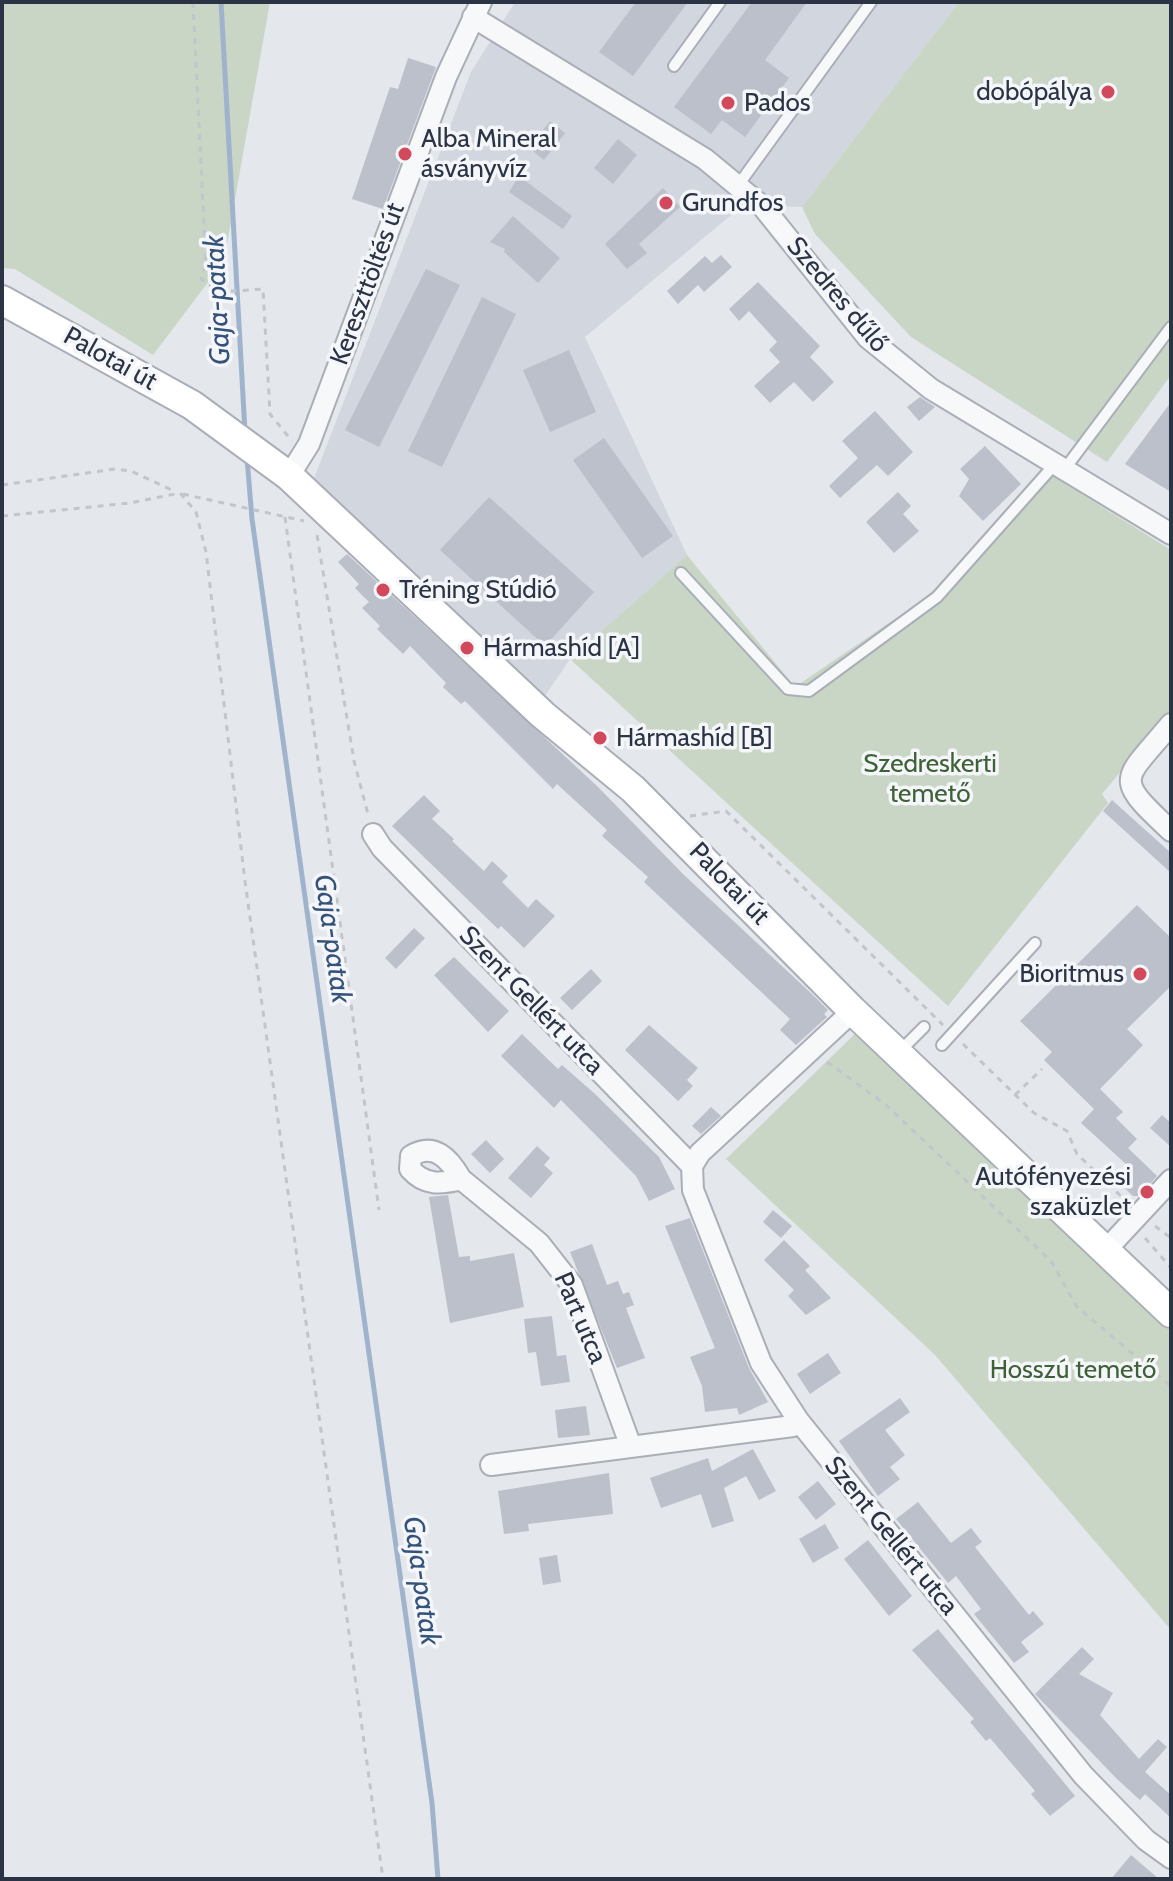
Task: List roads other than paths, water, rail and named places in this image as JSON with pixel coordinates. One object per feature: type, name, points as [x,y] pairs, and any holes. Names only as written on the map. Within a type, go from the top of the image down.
[{"type":"main road","name":"Palotai út","points":[[7,303],[204,413],[289,467],[543,715],[652,806],[897,1054],[1171,1313]]},
{"type":"street","name":"Szedres dűlő","points":[[477,10],[739,184],[763,207],[868,338],[896,363],[931,389],[1171,534]]},
{"type":"street","name":"Kereszttöltés út","points":[[289,467],[309,444],[446,77],[477,10]]},
{"type":"street","points":[[1171,724],[1134,769],[1130,787],[1135,797],[1171,831]]},
{"type":"street","name":"Szent Gellért utca","points":[[373,834],[382,848],[692,1166],[693,1190],[748,1333],[761,1363],[798,1420],[1083,1775],[1146,1840],[1171,1858]]},
{"type":"street","points":[[692,1166],[700,1153],[808,1049],[853,1011]]},
{"type":"street","name":"Part utca","points":[[461,1179],[539,1243],[572,1285],[631,1447]]},
{"type":"street","points":[[1104,1252],[1171,1180]]},
{"type":"street","points":[[491,1465],[793,1426],[798,1420]]},
{"type":"lane","points":[[674,66],[720,2]]},
{"type":"lane","points":[[739,184],[871,2]]},
{"type":"lane","points":[[681,573],[788,689],[809,691],[937,597],[1060,467],[1171,327]]},
{"type":"lane","points":[[942,1045],[1035,943]]},
{"type":"lane","points":[[897,1054],[924,1027]]},
{"type":"waterway","name":"Gaja-patak","points":[[221,2],[245,432]]},
{"type":"waterway","name":"Gaja-patak","points":[[247,458],[252,519],[432,1803],[438,1879]]},
{"type":"place","name":"dobópálya","points":[[1108,92]]},
{"type":"place","name":"Pados","points":[[728,103]]},
{"type":"place","name":"Alba Mineral ásványvíz","points":[[405,154]]},
{"type":"place","name":"Grundfos","points":[[666,203]]},
{"type":"place","name":"Tréning Stúdió","points":[[383,590]]},
{"type":"place","name":"Hármashíd [A]","points":[[467,648]]},
{"type":"place","name":"Hármashíd [B]","points":[[600,738]]},
{"type":"place","name":"Bioritmus","points":[[1140,974]]},
{"type":"place","name":"Autófényezési szaküzlet","points":[[1147,1192]]},
{"type":"park label","name":"Szedreskerti temető","points":[[930,779]]},
{"type":"park label","name":"Hosszú temető","points":[[1073,1370]]}]
